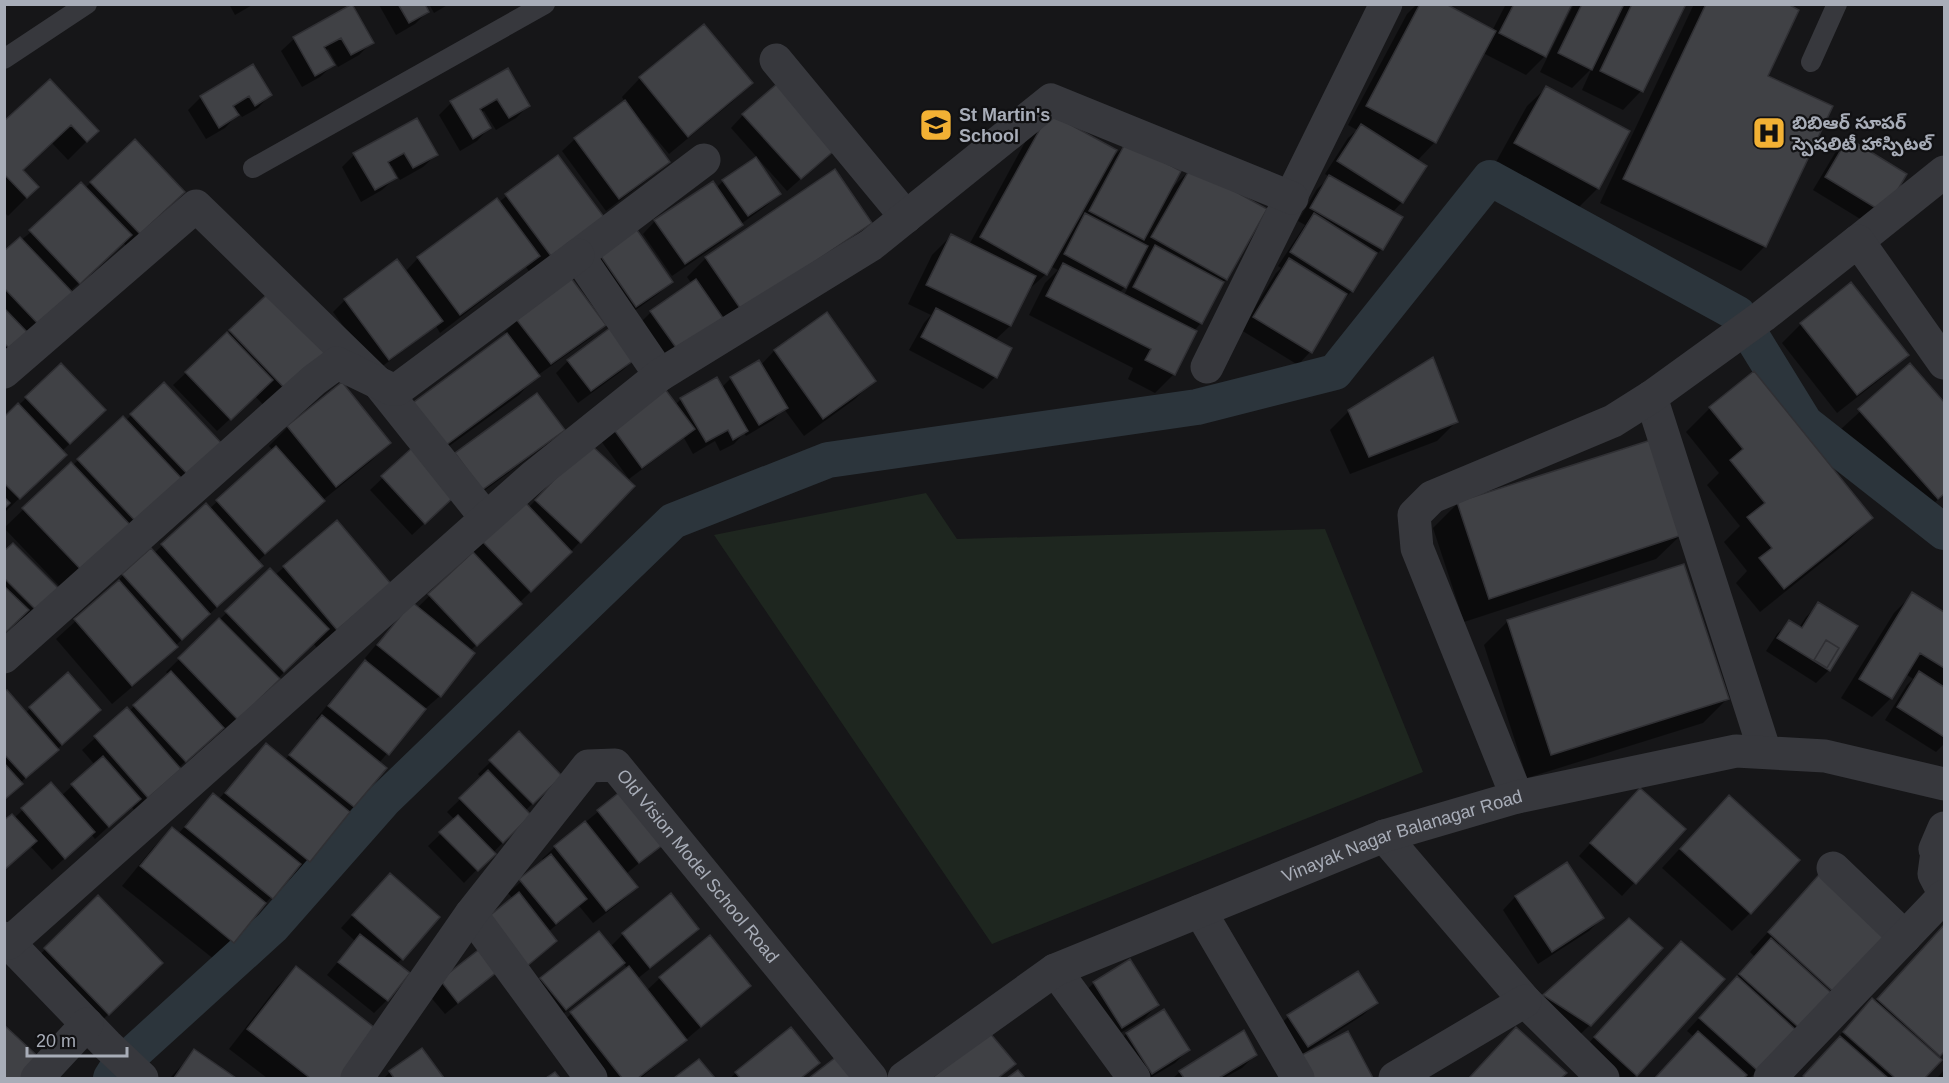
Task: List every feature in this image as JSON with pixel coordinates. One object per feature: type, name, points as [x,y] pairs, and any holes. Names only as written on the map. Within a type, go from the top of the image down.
[{"type":"street","points":[[1207,368],[1386,4]]},
{"type":"street","points":[[776,60],[906,217]]},
{"type":"street","points":[[142,1078],[97,1035],[7,940],[534,476],[660,375],[871,245],[1051,100],[1292,198]]},
{"type":"street","points":[[4,657],[314,380],[337,363],[380,385],[398,389],[704,160]]},
{"type":"street","points":[[1517,797],[1418,548],[1414,515],[1432,497],[1613,421],[1651,397],[1763,316],[1944,172]]},
{"type":"street","points":[[4,372],[196,206],[380,385],[486,518]]},
{"type":"street","points":[[1858,241],[1944,363]]},
{"type":"street","points":[[578,255],[660,375]]},
{"type":"street","points":[[1651,397],[1765,752]]},
{"type":"street","name":"Vinayak Nagar Balanagar Road","points":[[904,1078],[1055,970],[1384,836],[1517,797],[1736,750],[1825,756],[1944,784]]},
{"type":"street","name":"Old Vision Model School Road","points":[[471,914],[588,766],[615,765],[871,1078]]},
{"type":"street","points":[[1770,1078],[1944,894],[1934,874],[1937,852],[1935,849],[1944,828]]},
{"type":"street","points":[[1384,836],[1525,1001],[1602,1078]]},
{"type":"street","points":[[1833,868],[1905,937]]},
{"type":"street","points":[[1200,911],[1298,1078]]},
{"type":"street","points":[[357,1078],[471,914],[591,1078]]},
{"type":"street","points":[[1055,970],[1134,1078]]},
{"type":"street","points":[[1395,1078],[1525,1001]]},
{"type":"street","points":[[37,1078],[97,1035]]},
{"type":"lane","points":[[4,59],[62,11],[87,4]]},
{"type":"lane","points":[[253,168],[545,4]]},
{"type":"lane","points":[[1811,62],[1837,4]]},
{"type":"shaded area","points":[[926,493],[957,539],[1325,529],[1423,772],[992,944],[714,535]]},
{"type":"building","points":[[352,4],[374,43],[351,55],[341,38],[324,47],[335,65],[315,76],[293,37]]},
{"type":"building","points":[[398,4],[425,4],[429,12],[409,23]]},
{"type":"building","points":[[1420,4],[1446,4],[1496,31],[1436,143],[1366,106]]},
{"type":"building","points":[[1514,4],[1572,4],[1546,57],[1499,33]]},
{"type":"building","points":[[1582,4],[1624,4],[1592,70],[1558,53]]},
{"type":"building","points":[[1632,4],[1686,4],[1643,92],[1600,71]]},
{"type":"building","points":[[1706,4],[1788,4],[1799,10],[1768,76],[1833,106],[1766,247],[1623,179]]},
{"type":"building","points":[[704,24],[753,83],[688,137],[639,77]]},
{"type":"building","points":[[253,64],[272,95],[255,106],[249,96],[233,106],[239,115],[219,128],[200,96]]},
{"type":"building","points":[[508,68],[530,106],[509,118],[497,99],[480,109],[491,128],[473,139],[450,101]]},
{"type":"building","points":[[50,79],[99,131],[87,142],[71,125],[23,170],[39,187],[27,198],[4,174],[4,121]]},
{"type":"building","points":[[778,83],[836,149],[801,179],[742,114]]},
{"type":"building","points":[[1546,86],[1630,131],[1599,189],[1514,143]]},
{"type":"building","points":[[625,100],[670,162],[619,199],[574,138]]},
{"type":"building","points":[[1049,113],[1117,150],[1047,275],[980,237]]},
{"type":"building","points":[[417,118],[438,155],[413,168],[404,153],[388,162],[397,178],[375,190],[353,153]]},
{"type":"building","points":[[1361,124],[1427,166],[1403,203],[1337,161]]},
{"type":"building","points":[[1848,138],[1907,174],[1884,213],[1825,177]]},
{"type":"building","points":[[135,139],[185,192],[140,234],[90,182]]},
{"type":"building","points":[[1126,142],[1181,171],[1144,240],[1089,211]]},
{"type":"building","points":[[558,155],[604,217],[551,256],[505,194]]},
{"type":"building","points":[[756,157],[781,194],[748,216],[722,180]]},
{"type":"building","points":[[1191,167],[1267,209],[1227,280],[1151,237]]},
{"type":"building","points":[[835,169],[872,223],[742,311],[705,257]]},
{"type":"building","points":[[1329,175],[1403,217],[1383,250],[1310,208]]},
{"type":"building","points":[[713,181],[743,225],[685,264],[654,220]]},
{"type":"building","points":[[81,182],[132,235],[80,284],[29,230]]},
{"type":"building","points":[[497,198],[540,256],[460,315],[417,257]]},
{"type":"building","points":[[1085,213],[1148,246],[1126,288],[1064,254]]},
{"type":"building","points":[[1314,213],[1377,253],[1353,292],[1290,252]]},
{"type":"building","points":[[635,227],[673,282],[636,307],[598,252]]},
{"type":"building","points":[[951,234],[1036,276],[1011,326],[926,285]]},
{"type":"building","points":[[20,237],[74,294],[40,326],[4,288],[4,251]]},
{"type":"building","points":[[1155,245],[1224,282],[1202,324],[1133,287]]},
{"type":"building","points":[[1289,258],[1347,294],[1312,353],[1253,317]]},
{"type":"building","points":[[397,259],[443,321],[389,360],[344,299]]},
{"type":"building","points":[[1063,263],[1197,331],[1175,375],[1145,360],[1151,349],[1046,296]]},
{"type":"building","points":[[571,278],[606,325],[551,364],[516,319]]},
{"type":"building","points":[[696,279],[723,318],[677,349],[650,311]]},
{"type":"building","points":[[1851,282],[1909,355],[1857,395],[1800,323]]},
{"type":"building","points":[[275,287],[335,351],[290,394],[229,330]]},
{"type":"building","points":[[4,308],[28,333],[10,349],[4,343]]},
{"type":"building","points":[[936,308],[1012,348],[997,378],[921,337]]},
{"type":"building","points":[[827,312],[876,381],[823,419],[774,350]]},
{"type":"building","points":[[614,325],[638,357],[591,391],[567,360]]},
{"type":"building","points":[[227,332],[273,380],[231,420],[185,372]]},
{"type":"building","points":[[507,333],[540,376],[442,448],[410,405]]},
{"type":"building","points":[[1433,357],[1458,422],[1369,457],[1348,410]]},
{"type":"building","points":[[759,360],[788,408],[759,425],[730,377]]},
{"type":"building","points":[[61,363],[106,410],[70,444],[25,397]]},
{"type":"building","points":[[1910,363],[1944,402],[1944,494],[1938,499],[1858,409]]},
{"type":"building","points":[[1754,371],[1873,518],[1784,589],[1759,558],[1772,548],[1747,517],[1765,503],[1730,460],[1743,449],[1709,407]]},
{"type":"building","points":[[717,377],[748,431],[733,440],[728,430],[706,442],[680,398]]},
{"type":"building","points":[[164,382],[224,446],[191,478],[130,414]]},
{"type":"building","points":[[342,382],[391,443],[336,487],[287,426]]},
{"type":"building","points":[[665,389],[695,429],[642,468],[612,427]]},
{"type":"building","points":[[537,393],[565,430],[482,490],[455,453]]},
{"type":"building","points":[[18,403],[67,455],[20,499],[4,483],[4,417]]},
{"type":"building","points":[[123,416],[185,482],[139,525],[77,459]]},
{"type":"building","points":[[1651,440],[1682,535],[1489,599],[1457,502]]},
{"type":"building","points":[[589,443],[635,486],[581,543],[535,500]]},
{"type":"building","points":[[276,446],[325,501],[265,554],[216,500]]},
{"type":"building","points":[[413,447],[457,494],[425,524],[381,476]]},
{"type":"building","points":[[71,462],[135,530],[86,575],[22,508]]},
{"type":"building","points":[[4,497],[10,503],[4,509]]},
{"type":"building","points":[[523,500],[572,552],[531,592],[481,540]]},
{"type":"building","points":[[206,503],[263,566],[217,607],[161,544]]},
{"type":"building","points":[[337,520],[391,584],[337,630],[283,566]]},
{"type":"building","points":[[13,543],[60,590],[37,611],[4,578],[4,551]]},
{"type":"building","points":[[151,548],[210,614],[182,640],[122,574]]},
{"type":"building","points":[[473,552],[522,604],[477,646],[428,594]]},
{"type":"building","points":[[1684,564],[1729,699],[1551,755],[1507,620]]},
{"type":"building","points":[[270,568],[329,629],[284,672],[225,611]]},
{"type":"building","points":[[119,580],[178,647],[132,686],[74,619]]},
{"type":"building","points":[[4,586],[29,610],[4,634]]},
{"type":"building","points":[[1912,592],[1944,612],[1944,668],[1920,653],[1892,699],[1859,679]]},
{"type":"building","points":[[412,602],[475,653],[441,697],[377,645]]},
{"type":"building","points":[[1818,602],[1858,626],[1830,671],[1777,638],[1789,620],[1802,628]]},
{"type":"building","points":[[219,618],[280,679],[238,720],[178,658]]},
{"type":"building","points":[[1826,640],[1839,648],[1827,668],[1814,660]]},
{"type":"building","points":[[365,660],[426,709],[389,755],[328,706]]},
{"type":"building","points":[[171,671],[224,728],[186,762],[133,705]]},
{"type":"building","points":[[1919,671],[1944,687],[1944,737],[1897,707]]},
{"type":"building","points":[[68,672],[101,710],[62,745],[29,707]]},
{"type":"building","points":[[7,690],[59,750],[26,778],[4,754],[4,692]]},
{"type":"building","points":[[127,707],[181,769],[148,798],[94,736]]},
{"type":"building","points":[[322,715],[387,768],[354,807],[289,755]]},
{"type":"building","points":[[519,731],[562,776],[533,804],[489,760]]},
{"type":"building","points":[[266,743],[350,812],[310,862],[225,793]]},
{"type":"building","points":[[103,756],[141,799],[109,827],[71,784]]},
{"type":"building","points":[[4,763],[23,784],[4,800]]},
{"type":"building","points":[[488,770],[531,815],[503,843],[459,798]]},
{"type":"building","points":[[51,782],[95,832],[65,859],[21,808]]},
{"type":"building","points":[[626,787],[669,840],[639,863],[597,810]]},
{"type":"building","points":[[1640,788],[1686,829],[1636,884],[1590,843]]},
{"type":"building","points":[[213,793],[301,864],[273,899],[185,827]]},
{"type":"building","points":[[1729,795],[1800,860],[1751,914],[1680,849]]},
{"type":"building","points":[[12,814],[37,841],[4,870],[4,820]]},
{"type":"building","points":[[458,815],[496,854],[478,871],[439,832]]},
{"type":"building","points":[[585,821],[638,887],[606,911],[554,846]]},
{"type":"building","points":[[172,827],[266,903],[234,943],[140,866]]},
{"type":"building","points":[[551,854],[587,899],[556,924],[519,879]]},
{"type":"building","points":[[1567,862],[1604,918],[1552,952],[1515,896]]},
{"type":"building","points":[[1825,868],[1897,934],[1839,997],[1768,932]]},
{"type":"building","points":[[390,873],[440,917],[403,960],[352,915]]},
{"type":"building","points":[[519,892],[557,941],[527,966],[488,917]]},
{"type":"building","points":[[671,893],[699,929],[650,968],[622,933]]},
{"type":"building","points":[[98,895],[163,963],[109,1015],[44,948]]},
{"type":"building","points":[[1629,918],[1663,948],[1591,1026],[1543,995]]},
{"type":"building","points":[[1944,925],[1944,1052],[1940,1056],[1877,999]]},
{"type":"building","points":[[599,931],[625,963],[566,1010],[540,978]]},
{"type":"building","points":[[360,934],[410,973],[388,1001],[338,962]]},
{"type":"building","points":[[710,935],[751,986],[701,1027],[659,977]]},
{"type":"building","points":[[1771,938],[1837,998],[1806,1034],[1739,974]]},
{"type":"building","points":[[1681,941],[1725,979],[1637,1076],[1594,1037]]},
{"type":"building","points":[[486,944],[503,967],[458,1003],[440,980]]},
{"type":"building","points":[[1130,959],[1159,1005],[1122,1028],[1093,982]]},
{"type":"building","points":[[296,966],[380,1032],[344,1078],[310,1078],[247,1029]]},
{"type":"building","points":[[629,966],[687,1040],[638,1078],[622,1078],[570,1012]]},
{"type":"building","points":[[1358,971],[1378,1003],[1308,1047],[1287,1015]]},
{"type":"building","points":[[1737,976],[1796,1030],[1759,1072],[1699,1018]]},
{"type":"building","points":[[1872,998],[1942,1060],[1925,1078],[1895,1078],[1843,1032]]},
{"type":"building","points":[[1164,1009],[1190,1050],[1152,1074],[1126,1033]]},
{"type":"building","points":[[4,1025],[44,1062],[29,1078],[4,1078]]},
{"type":"building","points":[[791,1027],[820,1063],[801,1078],[740,1078],[735,1072]]},
{"type":"building","points":[[1516,1027],[1567,1073],[1561,1078],[1469,1078]]},
{"type":"building","points":[[1244,1030],[1257,1055],[1219,1078],[1184,1078],[1179,1071]]},
{"type":"building","points":[[1348,1031],[1373,1078],[1309,1078],[1298,1057]]},
{"type":"building","points":[[1698,1031],[1747,1075],[1744,1078],[1655,1078]]},
{"type":"building","points":[[989,1032],[1016,1064],[998,1078],[932,1078]]},
{"type":"building","points":[[1840,1036],[1888,1078],[1805,1078],[1803,1076]]},
{"type":"building","points":[[422,1048],[444,1078],[394,1078],[389,1071]]},
{"type":"building","points":[[194,1049],[236,1078],[174,1078]]},
{"type":"building","points":[[840,1054],[860,1078],[809,1078]]},
{"type":"building","points":[[699,1059],[715,1078],[674,1078]]},
{"type":"building","points":[[1018,1070],[1025,1078],[1007,1078]]},
{"type":"building","points":[[555,1072],[560,1078],[546,1078]]},
{"type":"waterway","points":[[111,1078],[118,1067],[272,927],[384,800],[673,521],[828,460],[1197,407],[1335,372],[1490,178],[1738,314],[1805,423],[1944,532]]},
{"type":"place","name":"St Martin's School","points":[[936,125]]},
{"type":"place","name":"బిబిఆర్ సూపర్ స్పెషలిటీ హాస్పిటల్","points":[[1769,133]]}]
